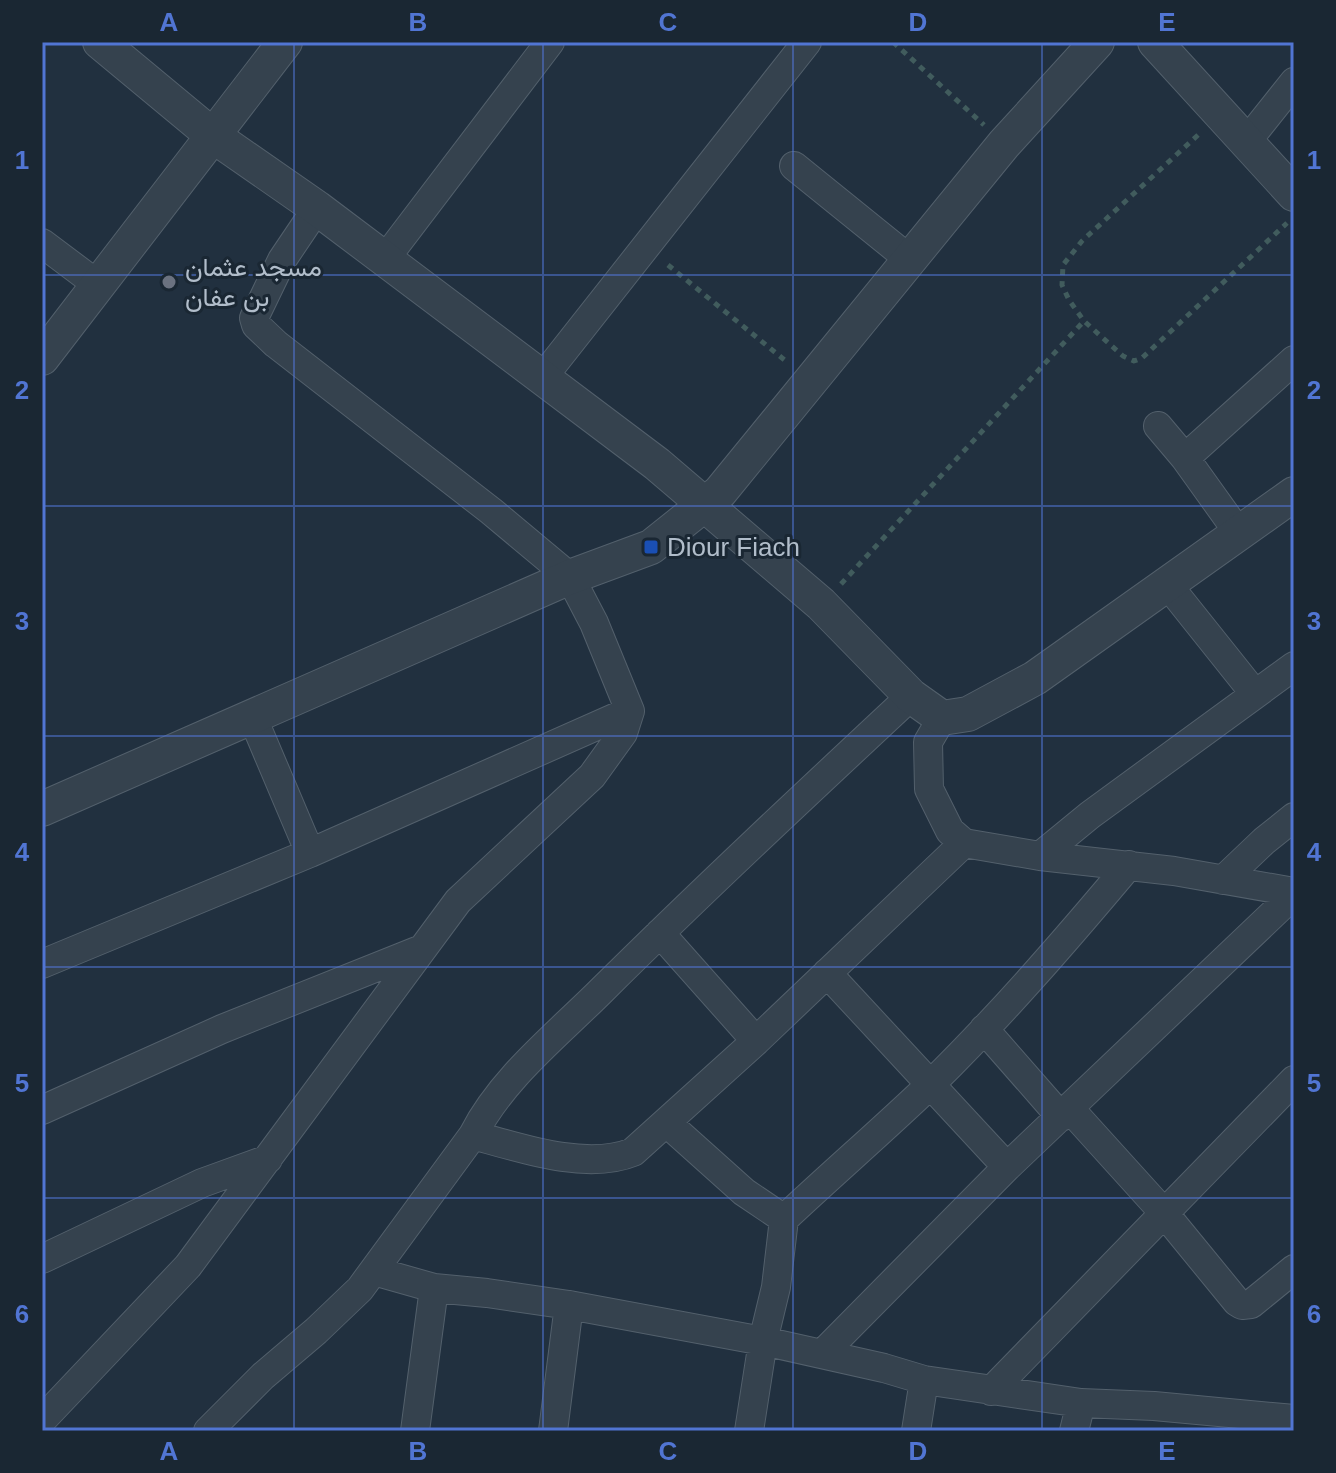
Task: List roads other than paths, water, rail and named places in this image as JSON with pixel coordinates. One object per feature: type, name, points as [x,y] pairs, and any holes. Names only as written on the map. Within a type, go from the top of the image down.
[{"type":"street","points":[[100,42],[212,135],[317,208],[657,464],[821,604],[911,696],[942,718],[968,714],[1035,678],[1294,494]]},
{"type":"street","points":[[42,358],[285,42]]},
{"type":"street","points":[[385,259],[550,42]]},
{"type":"street","points":[[543,377],[807,42]]},
{"type":"street","points":[[42,809],[570,577],[651,547],[705,504],[733,476],[1004,144],[1097,42]]},
{"type":"street","points":[[1155,42],[1294,194]]},
{"type":"street","points":[[1247,141],[1294,82]]},
{"type":"street","points":[[794,166],[909,259]]},
{"type":"street","points":[[42,1420],[188,1266],[472,886],[592,776],[623,733],[630,711],[594,623],[570,577],[256,325],[254,318],[282,260],[317,208]]},
{"type":"street","points":[[42,243],[98,285]]},
{"type":"street","points":[[1185,458],[1294,360]]},
{"type":"street","points":[[1158,426],[1238,532]]},
{"type":"street","points":[[1168,585],[1255,694]]},
{"type":"street","points":[[1040,856],[1090,815],[1294,666]]},
{"type":"street","points":[[208,1431],[263,1376],[347,1303],[374,1271],[503,1089],[660,933],[911,696]]},
{"type":"street","points":[[42,964],[310,853],[630,711]]},
{"type":"street","points":[[252,716],[310,853]]},
{"type":"street","points":[[942,718],[928,742],[929,789],[950,831],[964,843],[1040,856],[1129,865],[1294,893]]},
{"type":"street","points":[[1223,880],[1294,817]]},
{"type":"street","points":[[473,1135],[574,1158],[601,1160],[633,1152],[756,1041],[964,843]]},
{"type":"street","points":[[749,1431],[763,1341],[783,1247],[784,1219],[931,1084],[1071,934],[1129,865]]},
{"type":"street","points":[[823,1353],[1007,1167],[1294,893]]},
{"type":"street","points":[[660,933],[756,1041]]},
{"type":"street","points":[[42,1110],[222,1029],[422,949]]},
{"type":"street","points":[[827,973],[1007,1167]]},
{"type":"street","points":[[984,1029],[1165,1214],[1242,1305],[1251,1304],[1294,1269]]},
{"type":"street","points":[[991,1391],[1294,1080]]},
{"type":"street","points":[[667,1123],[744,1192],[784,1219]]},
{"type":"street","points":[[42,1259],[202,1183],[268,1159]]},
{"type":"street","points":[[374,1271],[434,1288],[569,1305],[763,1341],[823,1353],[924,1380],[991,1391],[1081,1403],[1154,1406],[1294,1419]]},
{"type":"street","points":[[415,1431],[434,1288]]},
{"type":"street","points":[[553,1431],[569,1305]]},
{"type":"street","points":[[916,1431],[924,1380]]},
{"type":"street","points":[[1074,1431],[1081,1403]]},
{"type":"place","name":"مسجد عثمان بن عفان","points":[[169,282]]},
{"type":"place","name":"Diour Fiach","points":[[651,547]]}]
